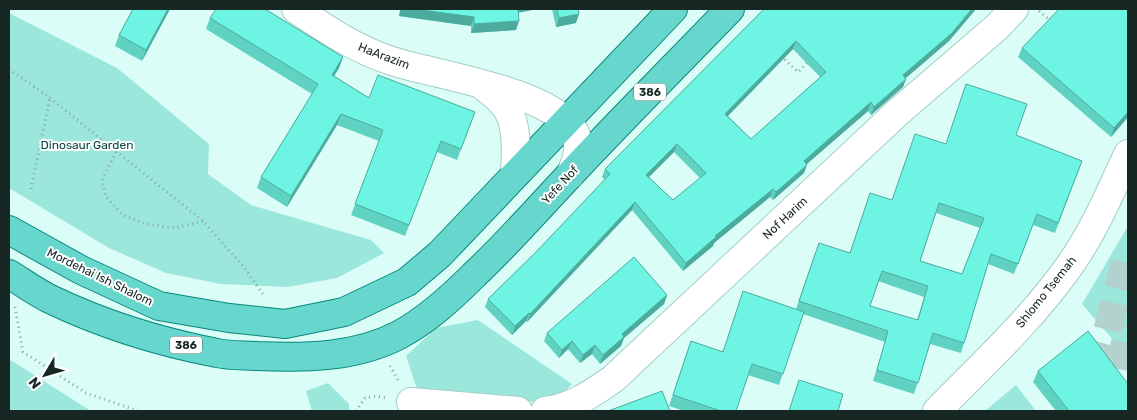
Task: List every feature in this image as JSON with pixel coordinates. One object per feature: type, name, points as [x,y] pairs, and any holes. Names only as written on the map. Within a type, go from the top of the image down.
[{"type":"main road","points":[[515,174],[673,9]]},
{"type":"main road","name":"Yefe Nof","points":[[376,344],[398,336],[450,299],[493,257],[730,9]]},
{"type":"main road","name":"Mordehai Ish Shalom","points":[[9,230],[80,270],[159,306],[229,318],[285,324],[344,312],[407,282],[440,254],[515,174]]},
{"type":"main road","name":"386","points":[[9,274],[48,298],[106,322],[159,339],[219,354],[282,357],[323,356],[351,352],[376,344]]},
{"type":"street","name":"HaArazim","points":[[296,9],[349,42],[392,61],[505,90],[550,110],[565,121],[576,137],[578,149],[576,161],[570,175]]},
{"type":"street","name":"Nof Harim","points":[[546,411],[559,410],[583,400],[612,379],[897,114],[997,27],[1014,9]]},
{"type":"street","name":"HaArazim","points":[[481,84],[502,102],[510,116],[516,151],[515,174]]},
{"type":"street","name":"Shlomo Tsemah","points":[[937,411],[1035,309],[1071,264],[1096,220],[1128,154]]},
{"type":"street","points":[[411,402],[518,411]]},
{"type":"path","points":[[1036,9],[1051,21]]},
{"type":"path","points":[[778,53],[798,72],[810,61]]},
{"type":"path","points":[[9,70],[50,98],[204,222],[243,266],[285,324]]},
{"type":"path","points":[[31,190],[50,98]]},
{"type":"path","points":[[116,152],[102,180],[106,197],[123,215],[146,224],[175,228],[204,222]]},
{"type":"path","points":[[14,304],[23,352],[86,392],[138,411]]},
{"type":"path","points":[[376,344],[411,402]]},
{"type":"path","points":[[356,411],[365,398],[376,396],[411,402]]},
{"type":"green space","name":"Dinosaur Garden","points":[[9,13],[117,68],[209,144],[208,174],[251,205],[371,240],[384,253],[337,278],[288,287],[221,284],[166,273],[109,248],[9,188]]},
{"type":"green space","points":[[1128,226],[1128,352],[1126,355],[1082,304]]},
{"type":"green space","points":[[478,320],[572,384],[561,395],[535,402],[419,395],[406,356],[436,328]]},
{"type":"green space","points":[[9,359],[91,411],[9,411]]},
{"type":"green space","points":[[328,383],[349,404],[349,411],[312,411],[306,391]]},
{"type":"green space","points":[[1016,385],[1036,411],[985,411]]},
{"type":"building","points":[[133,9],[168,9],[146,50],[119,35]]},
{"type":"building","points":[[216,9],[265,9],[343,57],[332,75],[369,98],[378,75],[475,112],[461,149],[441,141],[409,225],[355,204],[383,130],[341,114],[291,196],[261,177],[318,84],[210,18]]},
{"type":"building","points":[[414,9],[518,9],[519,21],[474,24],[474,17]]},
{"type":"building","points":[[557,9],[578,9],[579,14],[559,18]]},
{"type":"building","points":[[764,9],[972,9],[952,33],[903,75],[906,79],[874,107],[871,102],[804,161],[807,165],[776,192],[773,189],[715,236],[686,263],[635,202],[530,314],[515,326],[488,299],[536,252],[610,174],[605,169]],"holes":[[[796,41],[826,72],[751,139],[725,114]],[[677,144],[706,173],[673,200],[646,175]]]},
{"type":"building","points":[[1059,9],[1128,9],[1128,112],[1114,128],[1022,48]]},
{"type":"building","points":[[966,84],[1027,104],[1016,135],[1082,161],[1058,223],[1037,214],[1018,264],[991,254],[964,343],[933,333],[918,383],[877,370],[888,331],[799,301],[819,243],[850,253],[870,193],[892,200],[915,134],[946,144]],"holes":[[[939,203],[984,218],[962,274],[920,261]],[[882,271],[928,286],[918,320],[870,306]]]},
{"type":"building","points":[[634,257],[667,295],[622,334],[624,337],[603,355],[595,345],[583,355],[572,341],[562,350],[547,333]]},
{"type":"building","points":[[743,291],[804,312],[783,374],[752,364],[736,411],[721,411],[673,395],[691,341],[723,352]]},
{"type":"building","points":[[1088,331],[1128,384],[1128,411],[1069,411],[1038,371]]},
{"type":"building","points":[[799,380],[843,394],[838,411],[789,411]]},
{"type":"building","points":[[662,391],[670,411],[608,411]]},
{"type":"tunnel","points":[[1086,411],[1128,252]]},
{"type":"tunnel","points":[[1114,411],[1128,324]]}]
